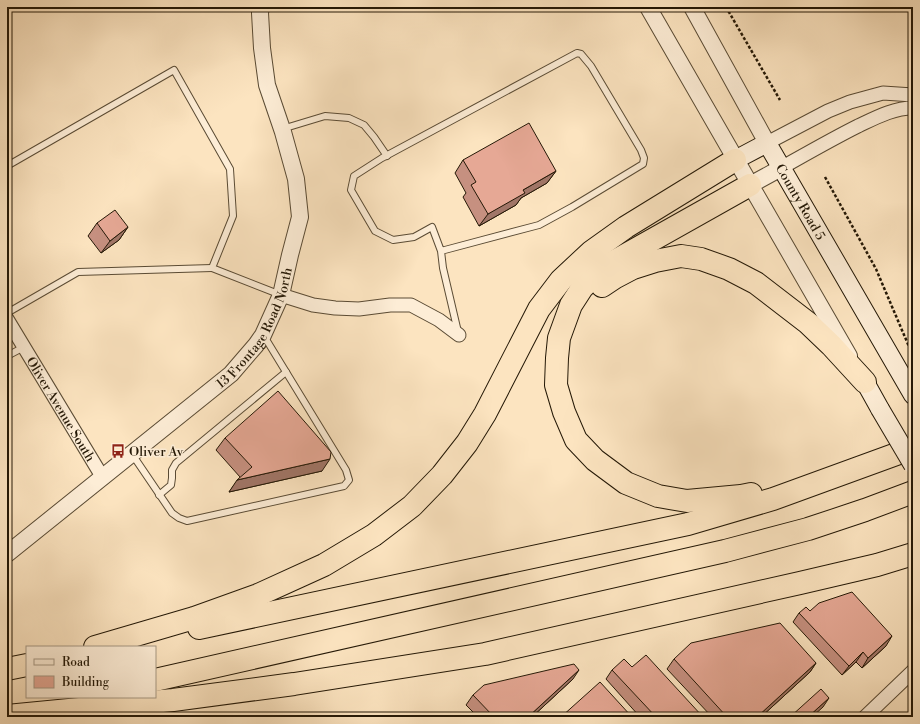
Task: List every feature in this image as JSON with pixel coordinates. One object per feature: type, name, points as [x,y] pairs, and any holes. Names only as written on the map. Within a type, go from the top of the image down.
[{"type":"highway","points":[[98,646],[194,618],[258,595],[324,565],[374,535],[412,506],[442,475],[467,443],[485,414],[539,309],[561,280],[591,252],[626,227],[735,160]]},
{"type":"highway","points":[[750,185],[613,262],[596,274],[582,288],[571,305],[559,338],[556,385],[564,412],[576,440],[595,460],[626,483],[658,496],[687,501],[741,496],[866,465]]},
{"type":"highway","points":[[559,338],[595,292],[614,278],[633,268],[655,261],[681,256],[688,257],[701,259],[729,269],[756,283],[808,323],[831,345],[865,382]]},
{"type":"highway","points":[[116,646],[688,524],[773,499],[913,448]]},
{"type":"highway","points":[[156,680],[725,551],[808,529],[913,492]]},
{"type":"highway","points":[[7,714],[174,700],[287,685],[485,654],[800,583],[877,565],[913,554]]},
{"type":"highway","points":[[7,669],[26,665]]},
{"type":"highway","points":[[7,714],[74,698]]},
{"type":"main road","points":[[735,160],[767,143]]},
{"type":"main road","name":"County Road 5","points":[[767,143],[913,395]]},
{"type":"main road","points":[[865,382],[913,465]]},
{"type":"street","name":"13 Frontage Road North","points":[[8,554],[231,374],[263,335],[281,295],[300,217],[296,179],[282,129],[267,85],[262,48],[261,7]]},
{"type":"street","points":[[648,7],[735,160],[865,382]]},
{"type":"street","name":"County Road 5","points":[[692,7],[767,143]]},
{"type":"street","points":[[767,143],[828,111],[850,102],[882,94],[913,95]]},
{"type":"street","points":[[750,185],[840,135],[877,117],[904,108],[913,108]]},
{"type":"street","points":[[281,295],[313,306],[335,308],[359,309],[390,305],[411,306],[439,320],[459,335]]},
{"type":"street","name":"Oliver Avenue South","points":[[7,319],[103,478]]},
{"type":"street","points":[[873,714],[913,671]]},
{"type":"lane","points":[[440,251],[539,225],[643,164],[644,158],[641,150],[591,66],[581,54],[577,54],[387,156],[354,176],[351,190],[375,231],[393,240],[414,237],[432,227],[440,251],[459,335]]},
{"type":"lane","points":[[7,166],[174,70],[230,169],[233,216],[212,268]]},
{"type":"lane","points":[[282,129],[325,116],[350,118],[364,125],[387,156]]},
{"type":"lane","points":[[7,313],[78,272],[212,268],[281,295]]},
{"type":"lane","points":[[132,454],[172,513],[179,518],[188,521],[344,486],[348,480],[346,470],[263,335]]},
{"type":"lane","points":[[7,356],[24,347]]},
{"type":"lane","points":[[159,495],[171,485],[172,470],[176,463],[286,372]]},
{"type":"path","points":[[726,7],[780,100]]},
{"type":"path","points":[[825,177],[876,268],[913,356]]},
{"type":"building","points":[[529,123],[556,171],[523,190],[525,193],[488,214],[471,185],[476,182],[463,160]]},
{"type":"building","points":[[115,210],[128,227],[110,241],[97,223]]},
{"type":"building","points":[[278,391],[331,452],[330,459],[237,480],[252,467],[225,438]]},
{"type":"building","points":[[852,592],[892,636],[868,658],[863,652],[849,666],[799,613],[806,607],[810,611],[819,603]]},
{"type":"building","points":[[780,623],[816,663],[757,717],[727,717],[674,659],[691,643]]},
{"type":"building","points":[[646,655],[703,717],[656,717],[612,670],[624,659],[632,667]]},
{"type":"building","points":[[574,664],[579,670],[528,717],[494,717],[473,695],[484,685]]},
{"type":"building","points":[[600,682],[632,717],[561,717]]},
{"type":"building","points":[[821,689],[829,698],[808,717],[790,717]]},
{"type":"place","name":"Oliver Av","points":[[118,451]]}]
